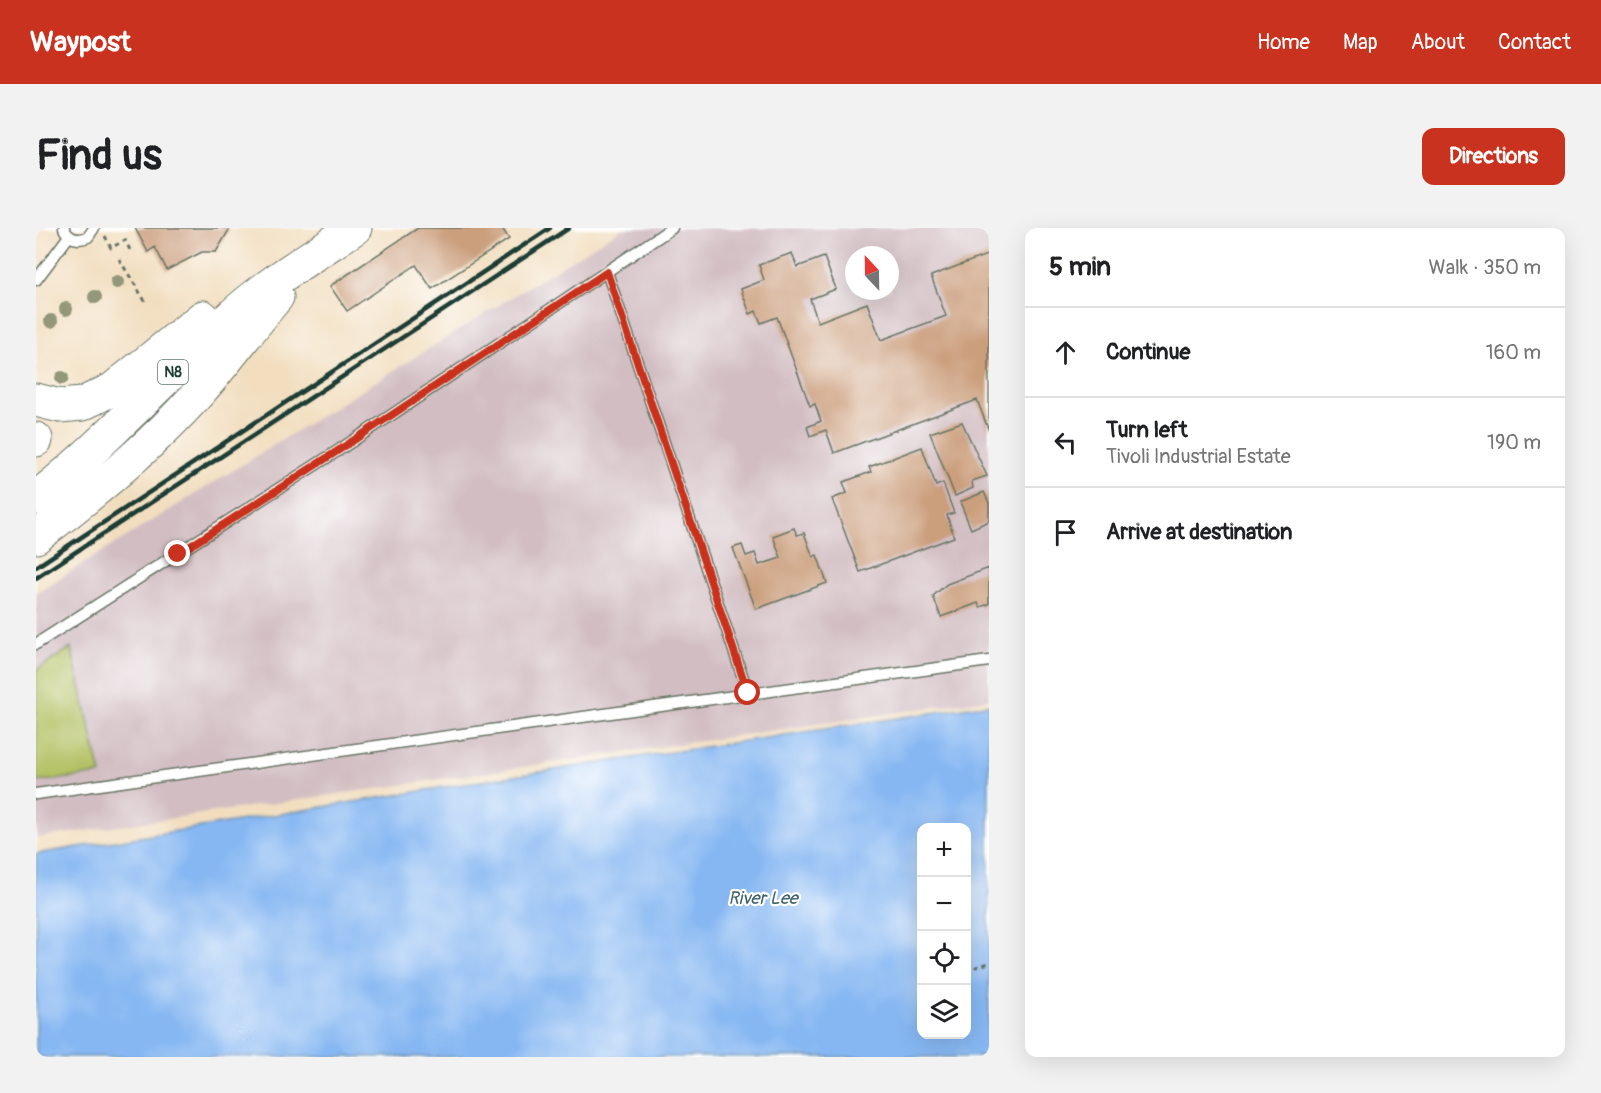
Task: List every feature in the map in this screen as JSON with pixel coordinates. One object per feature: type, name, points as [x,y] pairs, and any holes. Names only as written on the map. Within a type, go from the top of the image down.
[{"type":"highway","name":"N8","points":[[36,400],[60,406],[82,404],[113,389],[256,275],[320,241],[356,228]]},
{"type":"highway","name":"N8","points":[[36,498],[139,405],[226,320],[320,241]]},
{"type":"highway","points":[[36,537],[92,494],[164,429],[195,397],[320,241]]},
{"type":"highway","name":"N8","points":[[36,482],[256,275]]},
{"type":"lane","points":[[36,644],[339,450],[672,228]]},
{"type":"lane","points":[[36,279],[67,232],[78,240],[100,229]]},
{"type":"lane","points":[[607,272],[748,693]]},
{"type":"lane","points":[[36,794],[989,661]]},
{"type":"path","points":[[100,229],[111,248],[125,240],[131,252]]},
{"type":"path","points":[[119,259],[145,301]]},
{"type":"path","points":[[971,968],[989,963]]},
{"type":"shaded area","points":[[623,228],[989,228],[989,699],[36,838],[36,593]]},
{"type":"green space","points":[[71,648],[101,774],[36,782],[36,670]]},
{"type":"water","name":"River Lee","points":[[989,704],[989,1057],[36,1057],[36,854],[500,778]]},
{"type":"building","points":[[135,228],[228,228],[229,230],[216,252],[202,252],[167,270],[155,247],[148,252]]},
{"type":"building","points":[[418,228],[502,228],[509,239],[432,289],[416,265],[347,311],[330,286]]},
{"type":"building","points":[[792,253],[797,267],[824,257],[836,289],[810,299],[818,322],[867,303],[881,340],[946,316],[931,276],[989,254],[989,431],[977,400],[834,453],[826,430],[810,436],[807,427],[821,421],[815,404],[810,406],[777,317],[761,323],[756,311],[750,314],[741,289],[764,280],[759,265]]},
{"type":"building","points":[[962,422],[987,476],[972,481],[973,488],[955,496],[930,433]]},
{"type":"building","points":[[922,447],[936,486],[943,483],[954,513],[947,515],[954,537],[860,572],[832,499],[847,493],[843,482],[871,472],[869,467]]},
{"type":"building","points":[[984,492],[989,503],[989,521],[971,529],[960,502]]},
{"type":"building","points":[[794,528],[797,535],[804,533],[813,557],[817,555],[827,583],[756,609],[733,548],[742,545],[746,556],[755,553],[759,565],[781,558],[773,536]]},
{"type":"building","points":[[989,568],[989,604],[980,607],[978,603],[941,617],[933,596],[947,584]]},
{"type":"railway","points":[[36,567],[550,228]]},
{"type":"railway","points":[[36,578],[569,228]]},
{"type":"route","points":[[178,554],[607,272],[748,693]]}]
